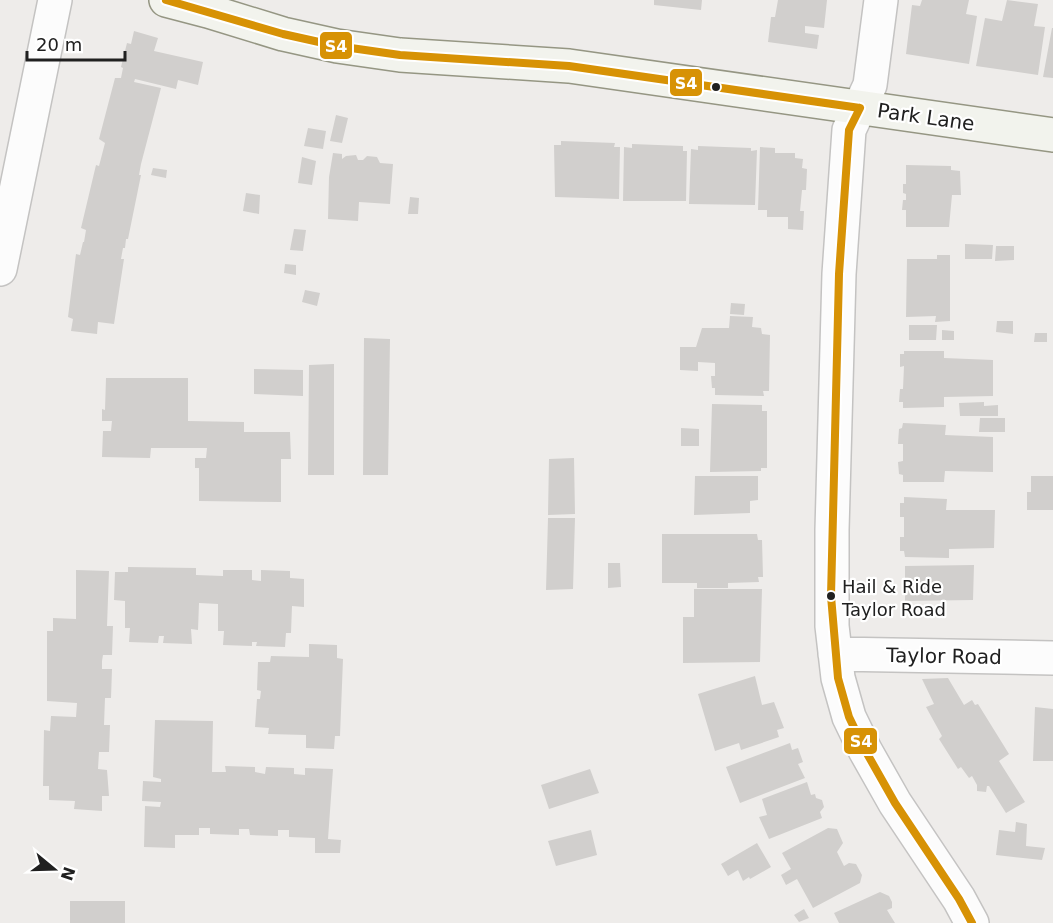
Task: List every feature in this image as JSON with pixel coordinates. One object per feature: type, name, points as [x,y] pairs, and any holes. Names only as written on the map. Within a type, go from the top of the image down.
[{"type":"main road","name":"Park Lane","points":[[166,0],[283,34],[337,46],[400,55],[569,66],[1053,135]]},
{"type":"street","points":[[0,270],[55,0]]},
{"type":"street","points":[[881,0],[870,85],[849,130],[839,274],[831,541],[831,596],[835,654],[849,717],[865,750],[895,803],[959,899],[972,923]]},
{"type":"street","name":"Taylor Road","points":[[835,654],[1053,658]]},
{"type":"building","points":[[654,0],[702,0],[701,10],[654,5]]},
{"type":"building","points":[[778,0],[827,0],[824,28],[805,26],[805,33],[819,35],[817,49],[768,42],[771,17],[775,17]]},
{"type":"building","points":[[922,0],[969,0],[966,14],[977,16],[969,64],[906,54],[912,5],[920,6]]},
{"type":"building","points":[[1007,0],[1038,4],[1034,26],[1045,27],[1038,75],[976,66],[985,18],[1002,21]]},
{"type":"building","points":[[1053,28],[1053,78],[1043,77]]},
{"type":"building","points":[[134,31],[158,38],[154,51],[203,62],[198,85],[178,80],[176,89],[135,79],[134,82],[161,88],[141,164],[139,175],[141,175],[128,239],[123,248],[121,259],[124,259],[114,324],[98,322],[97,334],[71,331],[73,319],[68,317],[76,254],[80,255],[84,242],[86,230],[81,228],[96,165],[99,166],[105,143],[99,139],[115,78],[121,78],[123,68],[121,67],[127,43],[131,44]]},
{"type":"building","points":[[336,115],[348,118],[342,143],[330,141]]},
{"type":"building","points":[[308,128],[326,131],[323,149],[304,146]]},
{"type":"building","points":[[561,141],[615,143],[614,147],[620,147],[619,199],[555,197],[554,145],[561,145]]},
{"type":"building","points":[[632,144],[683,146],[683,151],[687,151],[686,201],[623,201],[624,147],[632,148]]},
{"type":"building","points":[[698,146],[757,150],[755,205],[689,204],[691,149],[698,150]]},
{"type":"building","points":[[760,147],[775,148],[775,153],[795,153],[795,158],[803,159],[802,168],[807,169],[806,190],[802,190],[800,211],[804,211],[803,230],[788,229],[788,217],[767,217],[767,210],[758,210]]},
{"type":"building","points":[[333,153],[342,154],[342,159],[356,155],[358,160],[363,160],[367,156],[377,157],[380,163],[393,164],[390,204],[359,202],[358,221],[328,219],[329,177]]},
{"type":"building","points":[[302,157],[316,161],[312,185],[298,183]]},
{"type":"building","points":[[906,165],[951,166],[951,170],[960,171],[961,195],[952,195],[949,227],[906,227],[906,210],[902,210],[903,200],[906,200],[903,184],[906,184]]},
{"type":"building","points":[[153,168],[167,170],[166,178],[151,175]]},
{"type":"building","points":[[246,193],[260,195],[259,214],[243,211]]},
{"type":"building","points":[[410,197],[419,198],[418,214],[408,214]]},
{"type":"building","points":[[294,229],[306,230],[303,251],[290,250]]},
{"type":"building","points":[[965,244],[993,245],[992,259],[965,259]]},
{"type":"building","points":[[996,246],[1014,246],[1014,260],[995,261]]},
{"type":"building","points":[[937,255],[950,255],[950,321],[935,322],[936,316],[906,317],[907,259],[937,259]]},
{"type":"building","points":[[285,264],[296,265],[296,275],[284,273]]},
{"type":"building","points":[[305,290],[320,293],[317,306],[302,302]]},
{"type":"building","points":[[731,303],[745,304],[744,315],[730,314]]},
{"type":"building","points":[[730,316],[753,317],[752,327],[761,328],[762,334],[770,335],[769,391],[763,391],[764,396],[715,395],[711,376],[715,376],[715,363],[698,362],[698,371],[680,370],[680,347],[696,347],[702,328],[729,328]]},
{"type":"building","points":[[997,321],[1013,321],[1013,334],[996,332]]},
{"type":"building","points":[[909,325],[937,325],[936,340],[909,340]]},
{"type":"building","points":[[942,330],[954,331],[954,340],[942,340]]},
{"type":"building","points":[[1035,333],[1047,333],[1047,342],[1034,342]]},
{"type":"building","points":[[364,338],[390,339],[388,475],[363,475]]},
{"type":"building","points":[[904,351],[944,351],[944,358],[993,360],[993,396],[944,397],[944,407],[903,408],[903,402],[899,402],[900,389],[903,389],[904,366],[900,367],[900,354],[904,354]]},
{"type":"building","points":[[334,364],[334,475],[308,475],[309,365]]},
{"type":"building","points":[[254,369],[303,370],[303,396],[254,394]]},
{"type":"building","points":[[106,378],[188,378],[188,421],[244,422],[244,432],[290,432],[291,459],[281,459],[281,502],[199,501],[199,468],[195,468],[195,458],[206,458],[207,448],[151,448],[150,458],[102,457],[103,431],[111,431],[112,421],[102,421],[102,409],[105,410]]},
{"type":"building","points":[[984,402],[984,406],[998,405],[998,416],[960,416],[959,403]]},
{"type":"building","points":[[712,404],[762,405],[762,411],[767,411],[767,468],[761,468],[761,471],[710,472]]},
{"type":"building","points":[[980,418],[1005,418],[1005,432],[979,432]]},
{"type":"building","points":[[903,423],[946,425],[945,435],[993,437],[993,472],[945,471],[944,482],[903,482],[903,475],[899,474],[898,462],[903,461],[903,444],[898,444],[899,429],[902,428]]},
{"type":"building","points":[[681,428],[699,429],[699,446],[681,446]]},
{"type":"building","points":[[574,458],[575,514],[548,515],[549,459]]},
{"type":"building","points":[[695,476],[758,476],[758,500],[750,501],[750,513],[694,515]]},
{"type":"building","points":[[1031,476],[1053,476],[1053,510],[1027,510],[1027,492],[1031,492]]},
{"type":"building","points":[[904,497],[947,499],[946,510],[995,510],[994,548],[949,549],[949,558],[905,557],[904,551],[900,551],[900,537],[904,537],[904,517],[900,517],[900,503],[904,503]]},
{"type":"building","points":[[548,518],[575,518],[573,589],[546,590]]},
{"type":"building","points":[[662,534],[757,534],[758,540],[762,540],[763,577],[758,577],[759,582],[728,583],[728,588],[697,588],[697,583],[662,583]]},
{"type":"building","points":[[608,563],[620,563],[621,587],[608,588]]},
{"type":"building","points":[[974,565],[973,600],[905,601],[905,566]]},
{"type":"building","points":[[128,567],[196,568],[196,575],[223,576],[223,570],[252,570],[252,580],[261,581],[261,570],[290,571],[290,578],[304,579],[304,607],[292,606],[291,633],[286,633],[285,647],[256,646],[257,642],[252,642],[252,646],[223,645],[224,631],[218,631],[218,604],[199,603],[198,630],[191,629],[192,644],[163,643],[164,636],[159,636],[158,643],[129,642],[130,628],[125,628],[125,601],[114,600],[115,572],[128,572]]},
{"type":"building","points":[[76,570],[109,571],[107,626],[113,626],[112,655],[103,655],[102,669],[112,669],[111,698],[105,698],[104,725],[110,725],[109,752],[99,752],[98,769],[107,770],[109,796],[102,796],[102,811],[74,809],[75,801],[49,800],[49,786],[43,786],[44,730],[50,731],[51,716],[76,717],[77,703],[47,701],[47,631],[53,631],[53,618],[76,619]]},
{"type":"building","points":[[694,589],[762,589],[760,662],[683,663],[683,617],[694,617]]},
{"type":"building","points":[[309,644],[337,645],[337,658],[343,659],[340,736],[335,736],[334,749],[306,748],[306,735],[268,734],[269,728],[255,727],[257,699],[260,699],[261,691],[257,690],[258,662],[270,662],[271,656],[309,657]]},
{"type":"building","points":[[755,676],[762,705],[774,702],[784,728],[777,730],[779,737],[741,750],[739,743],[715,751],[698,694]]},
{"type":"building","points":[[948,678],[964,705],[972,700],[975,705],[978,704],[1009,754],[999,761],[1025,802],[1006,813],[989,786],[986,792],[977,791],[977,785],[972,776],[969,778],[961,767],[958,769],[939,739],[942,736],[926,707],[934,704],[922,679]]},
{"type":"building","points":[[1035,707],[1053,709],[1053,761],[1033,761]]},
{"type":"building","points":[[155,720],[213,721],[212,772],[226,772],[225,766],[255,767],[255,772],[265,774],[266,767],[294,768],[294,774],[305,775],[305,768],[333,769],[328,839],[341,840],[340,853],[315,853],[315,838],[289,837],[289,830],[278,830],[278,836],[250,835],[249,829],[239,829],[239,835],[210,834],[210,828],[199,828],[199,835],[175,835],[175,848],[144,847],[145,806],[160,807],[161,802],[142,801],[143,781],[161,782],[161,779],[153,777]]},
{"type":"building","points":[[790,743],[792,750],[798,748],[803,762],[798,764],[805,778],[740,803],[726,767]]},
{"type":"building","points":[[590,769],[599,793],[549,809],[541,785]]},
{"type":"building","points":[[807,782],[811,795],[815,794],[816,798],[822,800],[824,807],[820,812],[822,818],[769,839],[759,817],[767,815],[762,799]]},
{"type":"building","points":[[1016,822],[1027,824],[1026,846],[1045,848],[1042,860],[996,855],[999,830],[1015,832]]},
{"type":"building","points":[[828,828],[837,829],[843,843],[837,852],[844,866],[849,863],[856,864],[862,875],[860,883],[813,908],[797,879],[786,885],[781,875],[791,869],[782,853]]},
{"type":"building","points":[[591,830],[597,855],[556,866],[548,841]]},
{"type":"building","points":[[757,843],[771,867],[743,881],[738,870],[728,876],[721,864]]},
{"type":"building","points":[[880,892],[889,896],[892,902],[892,908],[887,910],[895,923],[839,923],[834,913]]},
{"type":"building","points":[[70,901],[125,901],[125,923],[70,923]]},
{"type":"building","points":[[804,909],[809,918],[799,922],[794,915]]},
{"type":"transit line","name":"S4","points":[[166,0],[283,34],[337,46],[400,55],[569,66],[860,108]]},
{"type":"transit line","name":"S4","points":[[860,108],[849,130],[839,274],[831,596],[838,678],[849,717],[865,750],[895,803],[959,899],[972,923]]},
{"type":"place","name":"Hail & Ride Taylor Road","points":[[831,596]]}]
